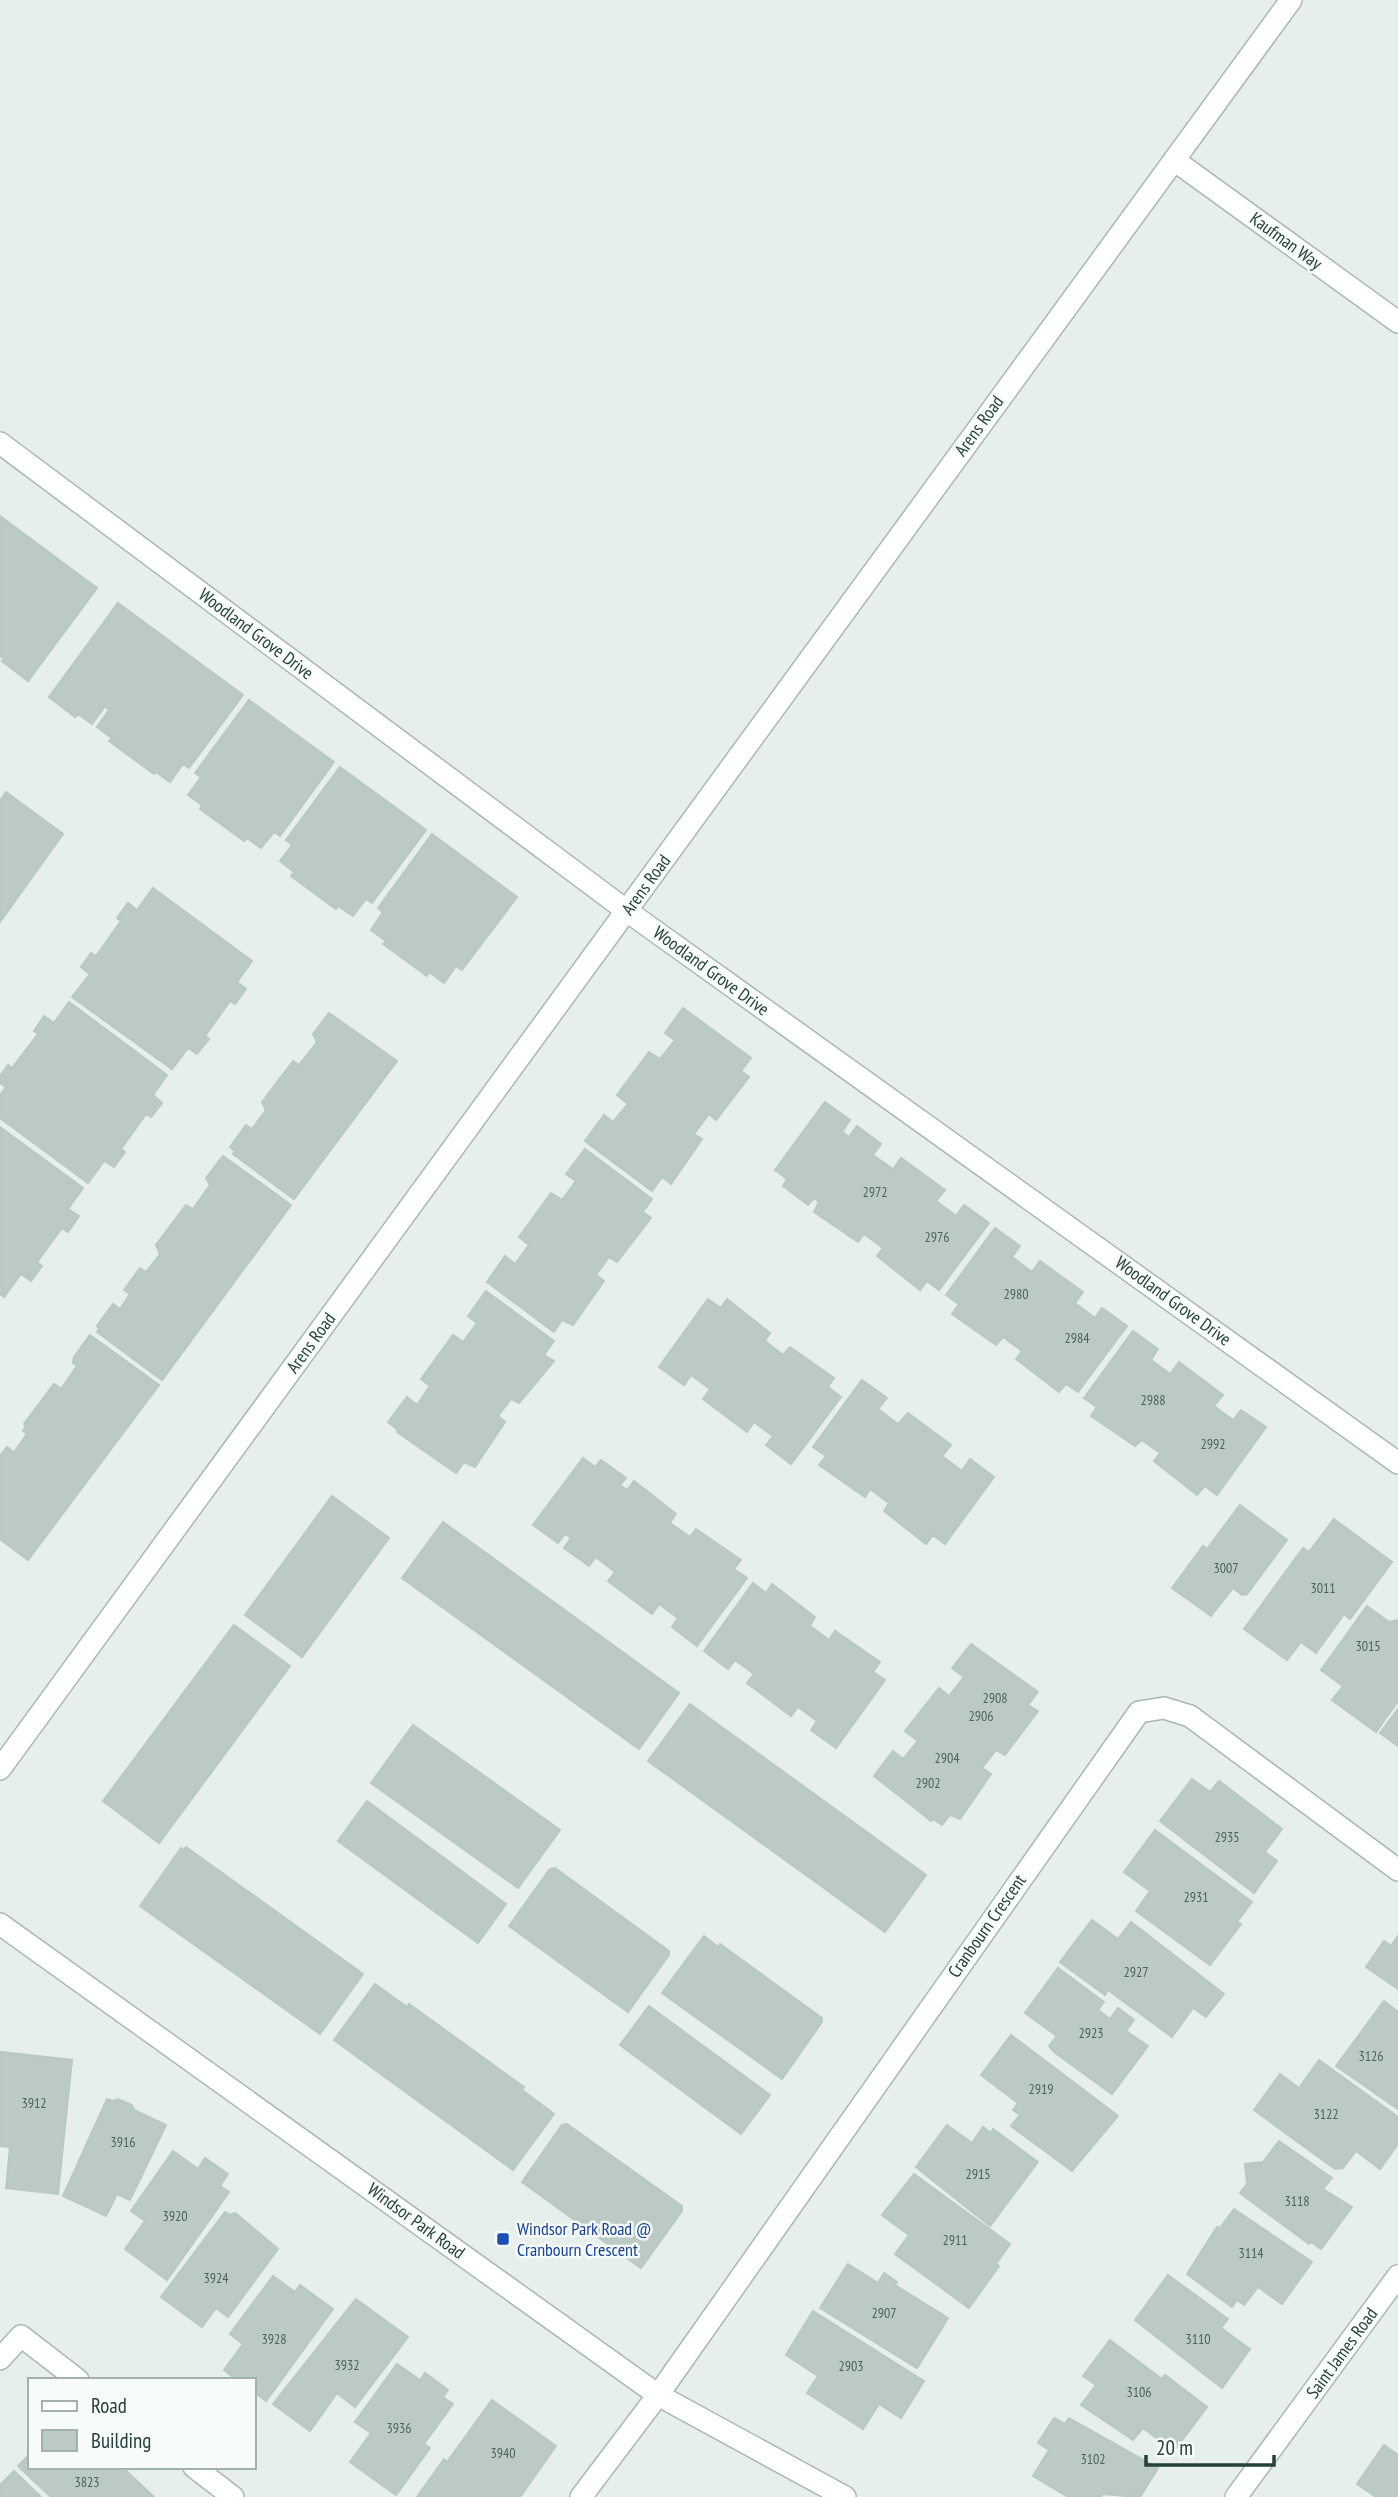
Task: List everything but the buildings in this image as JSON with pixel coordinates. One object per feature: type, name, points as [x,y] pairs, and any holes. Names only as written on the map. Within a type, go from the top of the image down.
[{"type":"street","name":"Arens Road","points":[[0,1769],[1291,0]]},
{"type":"street","name":"Kaufman Way","points":[[1174,160],[1398,322]]},
{"type":"street","name":"Woodland Grove Drive","points":[[0,443],[627,911],[1398,1462]]},
{"type":"street","name":"Cranbourn Crescent","points":[[580,2497],[659,2395],[1139,1712],[1164,1708],[1190,1716],[1398,1870]]},
{"type":"street","name":"Windsor Park Road","points":[[0,1924],[659,2395],[845,2497]]},
{"type":"street","name":"Saint James Road","points":[[1236,2497],[1398,2276]]},
{"type":"street","points":[[0,2358],[21,2336],[75,2378]]},
{"type":"street","points":[[197,2469],[233,2497]]},
{"type":"place","name":"Windsor Park Road @ Cranbourn Crescent","points":[[503,2239]]}]
